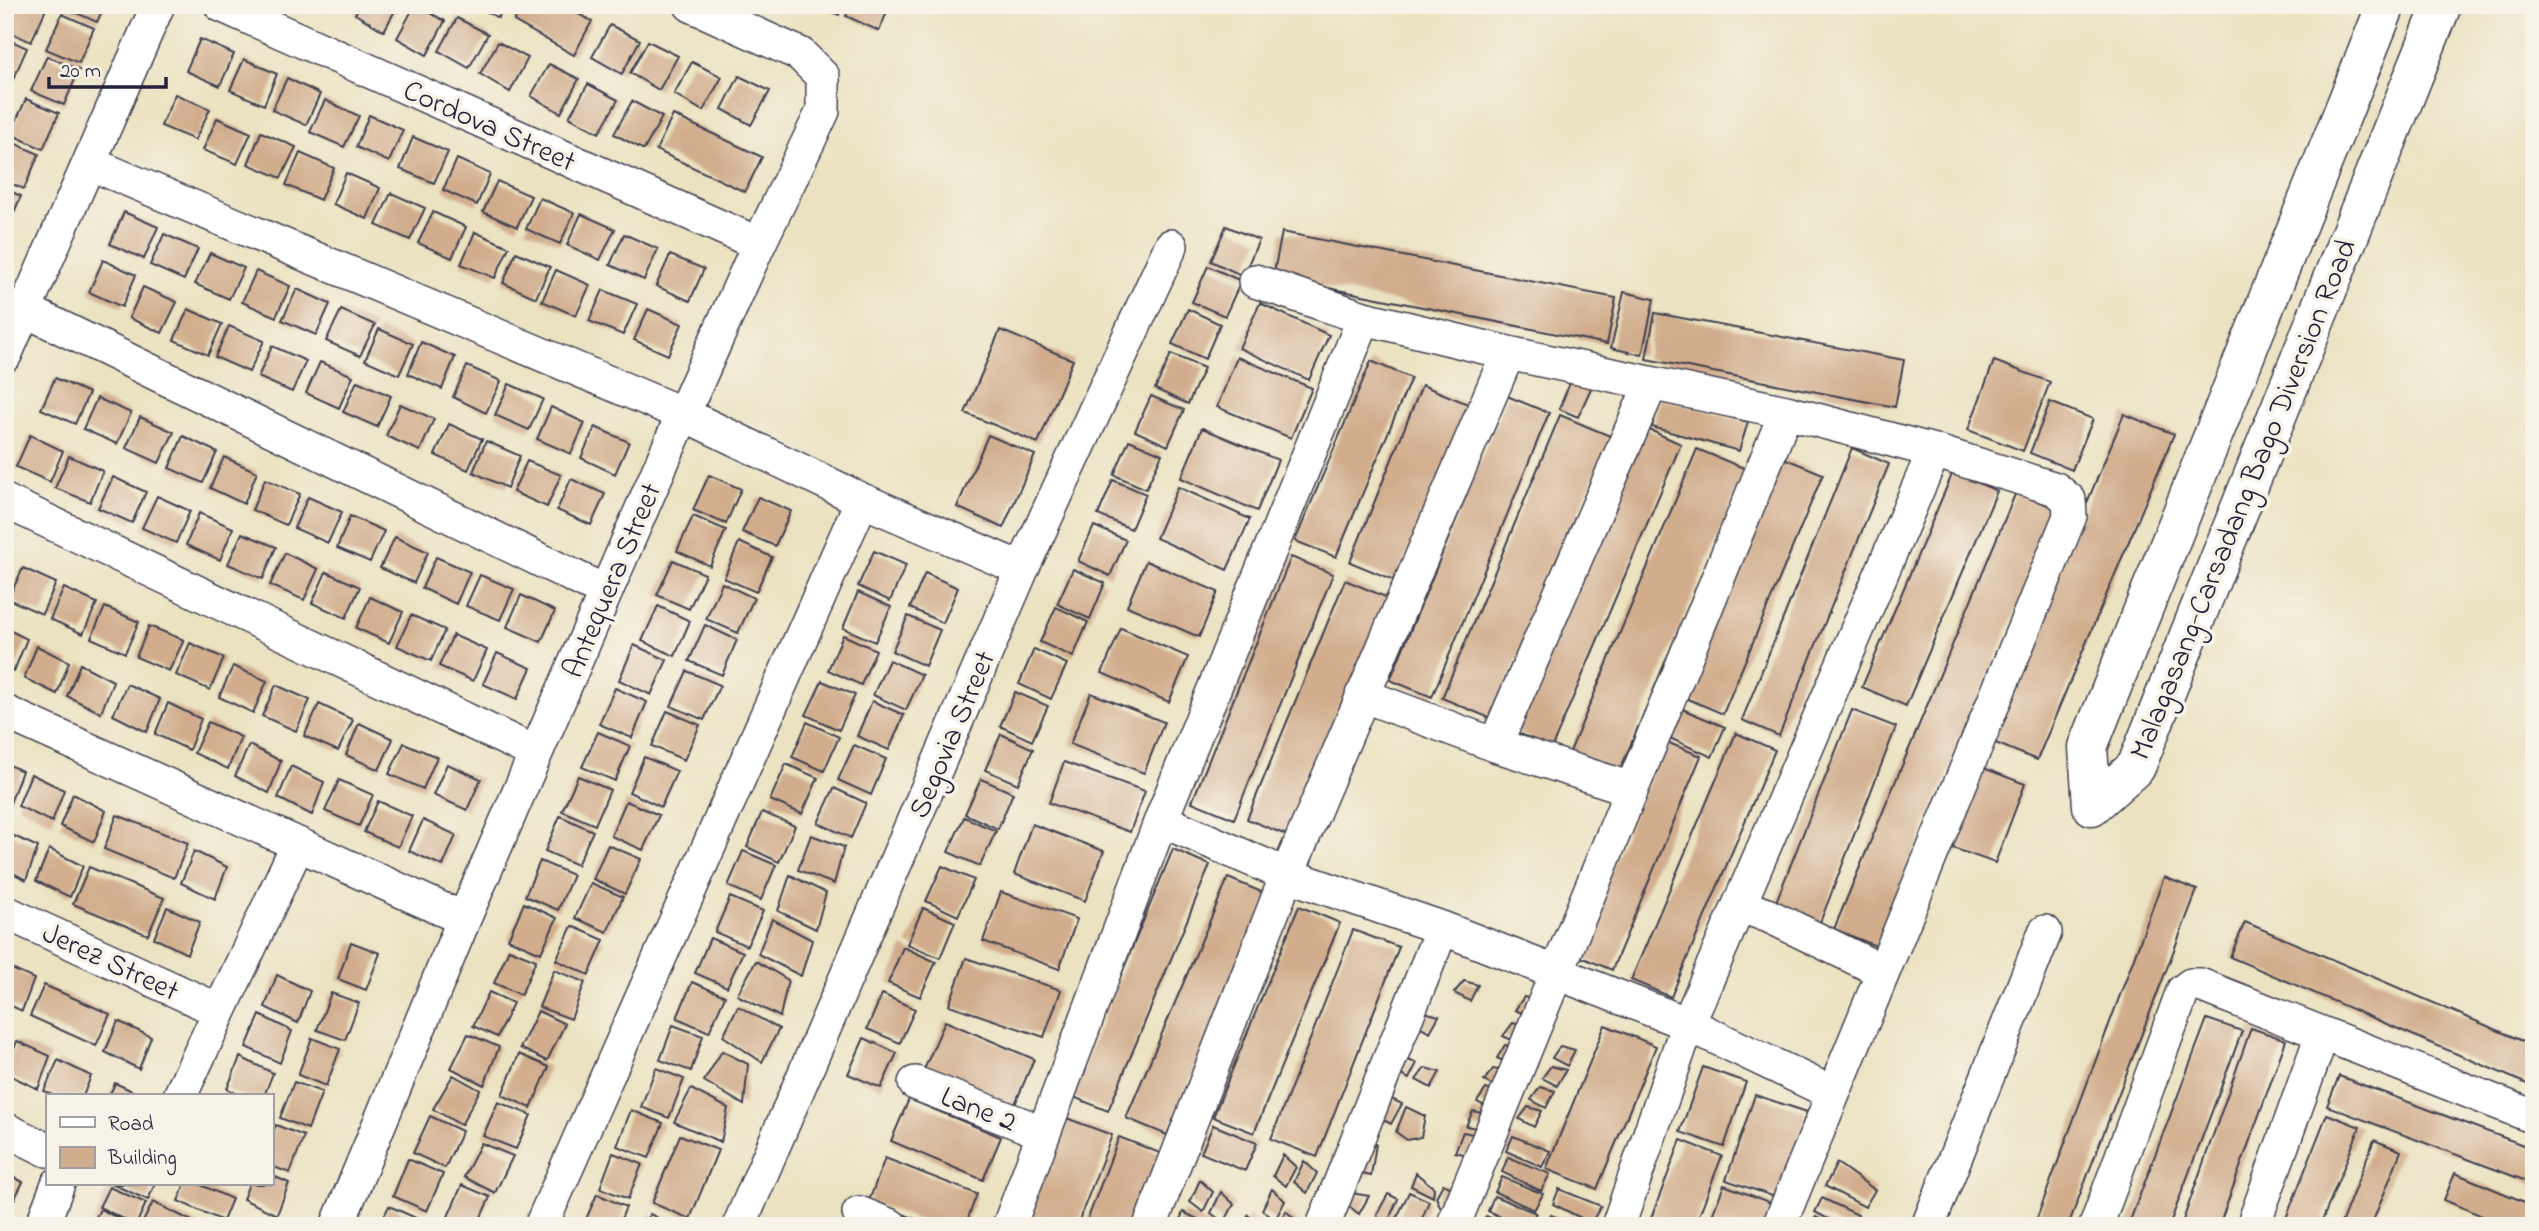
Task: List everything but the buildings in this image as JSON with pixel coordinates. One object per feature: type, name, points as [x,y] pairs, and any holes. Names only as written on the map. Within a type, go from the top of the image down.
[{"type":"street","points":[[5,355],[158,5]]},
{"type":"street","name":"Cordova Street","points":[[221,5],[759,244]]},
{"type":"street","name":"Antequera Street","points":[[337,1226],[464,919],[683,414],[759,244],[823,111],[823,77],[800,54],[691,5]]},
{"type":"street","name":"Malagasang-Carsadang Bago Diversion Road","points":[[2386,5],[2088,747],[2092,806],[2136,767],[2442,5]]},
{"type":"street","points":[[89,163],[683,414],[862,500],[1022,569]]},
{"type":"street","name":"Segovia Street","points":[[738,1226],[1022,569],[1171,246]]},
{"type":"street","points":[[1255,281],[1364,318],[1508,354],[1786,412],[1934,451],[2056,489],[2069,500],[2070,516],[1779,1226]]},
{"type":"street","points":[[25,310],[606,592]]},
{"type":"street","points":[[1009,1226],[1161,820],[1364,318]]},
{"type":"street","points":[[1150,1226],[1287,875],[1508,354]]},
{"type":"street","points":[[1495,745],[1651,384]]},
{"type":"street","points":[[1454,1226],[1554,974],[1786,412]]},
{"type":"street","points":[[1618,1226],[1688,1024],[1934,451]]},
{"type":"street","points":[[5,500],[536,753]]},
{"type":"street","points":[[541,1226],[862,500]]},
{"type":"street","points":[[1362,695],[1495,745],[1631,789]]},
{"type":"street","points":[[5,712],[464,919]]},
{"type":"street","points":[[1161,820],[1287,875],[1442,928],[1554,974],[1688,1024],[1832,1093]]},
{"type":"street","points":[[181,1094],[298,844]]},
{"type":"street","points":[[1739,905],[1769,916],[1882,971]]},
{"type":"street","name":"Jerez Street","points":[[5,912],[218,1010]]},
{"type":"street","points":[[1323,1226],[1442,928]]},
{"type":"street","points":[[1928,1226],[2045,932]]},
{"type":"street","points":[[2096,1226],[2183,991],[2191,985],[2200,985],[2534,1117]]},
{"type":"street","points":[[2253,1226],[2322,1035]]},
{"type":"street","name":"Lane 2","points":[[915,1083],[1044,1133]]},
{"type":"street","points":[[5,1129],[46,1150]]},
{"type":"street","points":[[42,1226],[57,1186]]},
{"type":"street","points":[[859,1213],[891,1226]]}]
